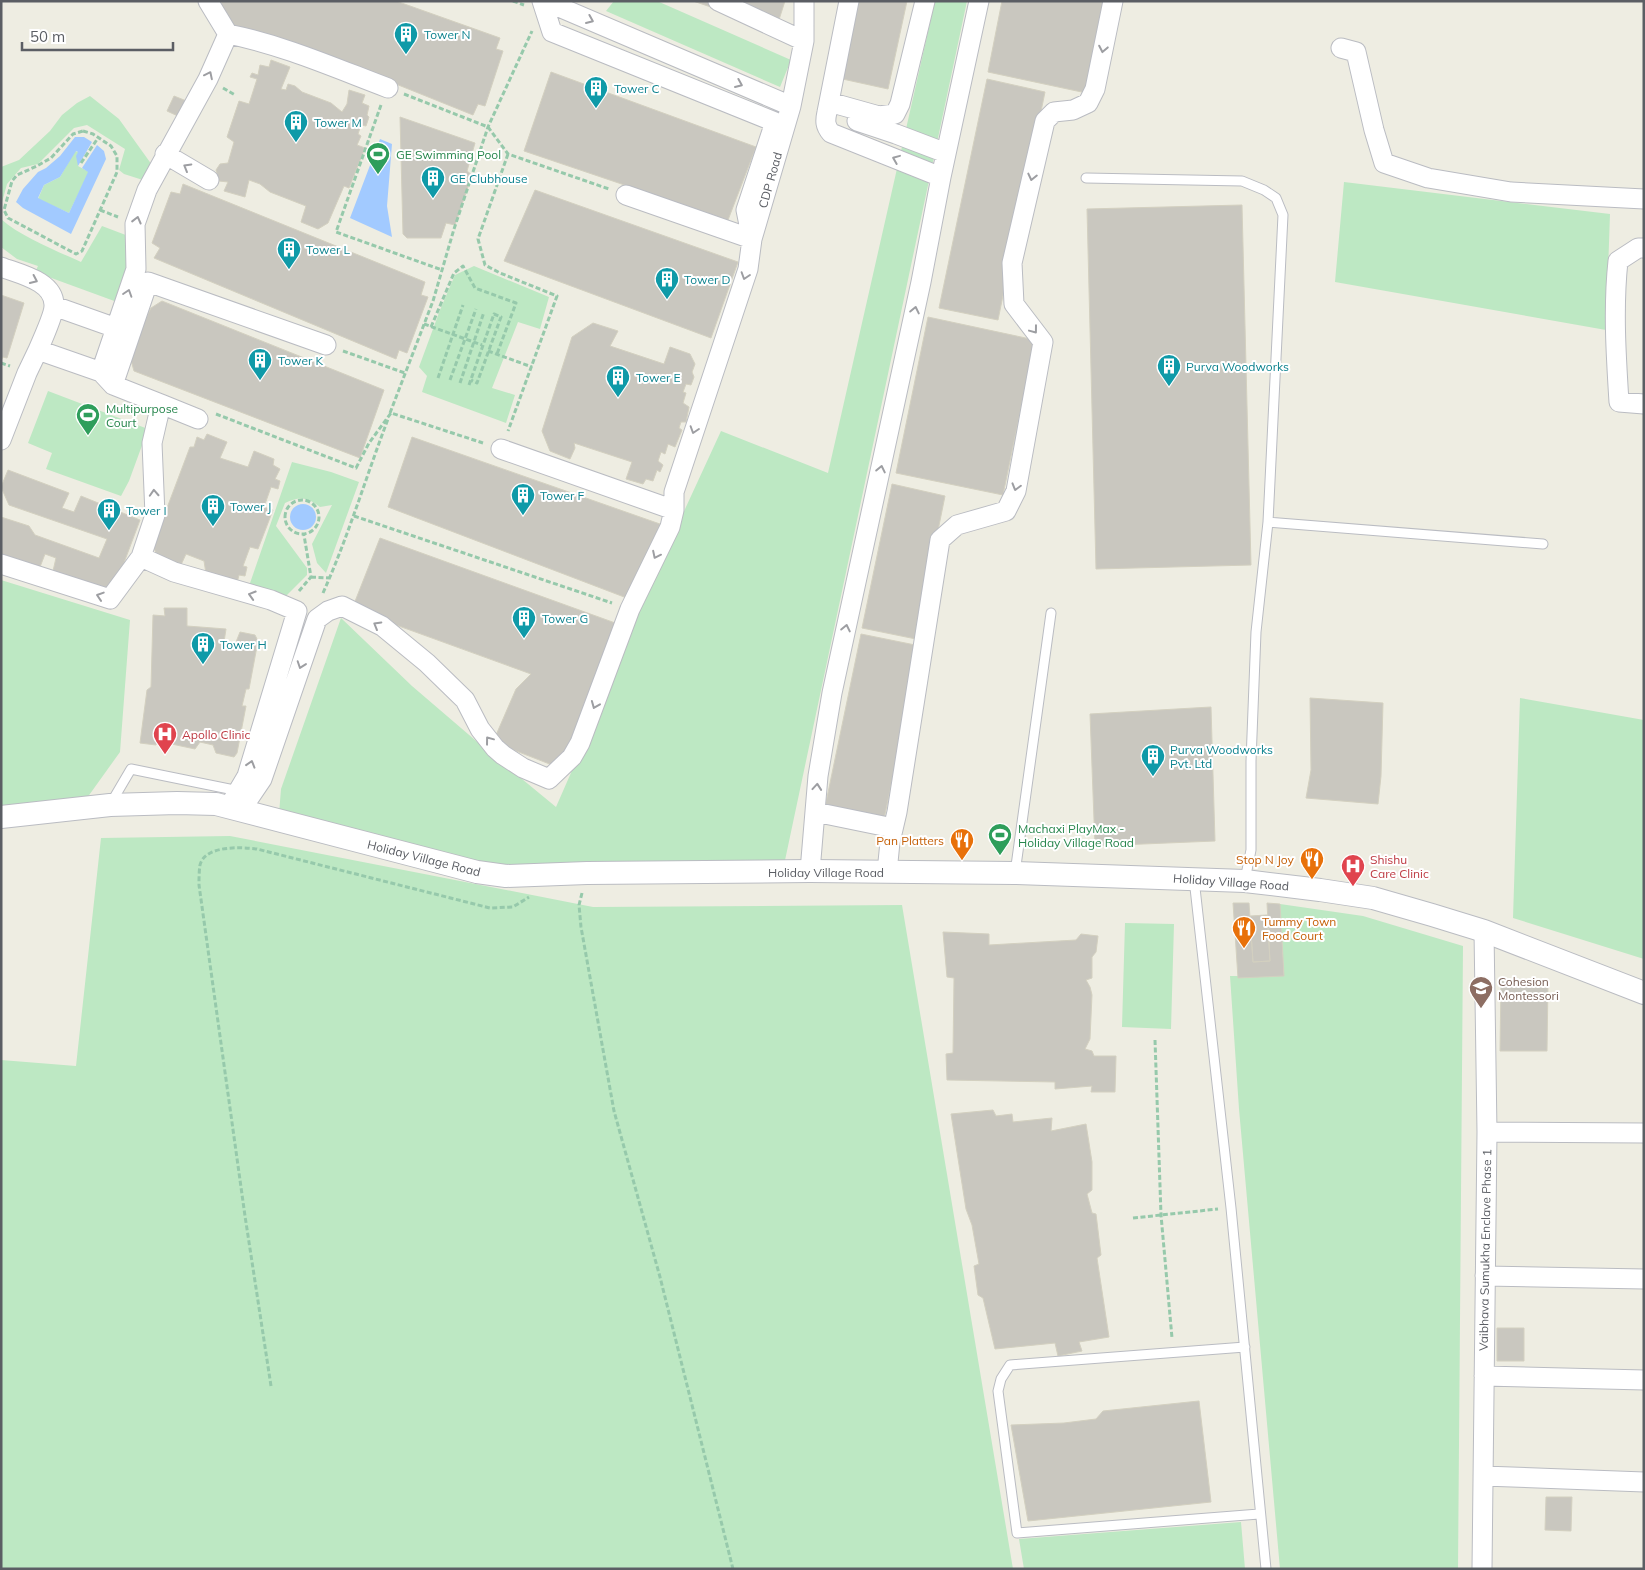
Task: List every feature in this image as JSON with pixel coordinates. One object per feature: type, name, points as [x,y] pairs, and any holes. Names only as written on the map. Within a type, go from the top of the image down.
[{"type":"street","points":[[208,1],[228,34],[285,50],[388,88]]},
{"type":"street","points":[[543,1],[791,106]]},
{"type":"street","points":[[543,1],[552,32],[775,122],[746,210],[752,239]]},
{"type":"street","points":[[718,1],[804,41]]},
{"type":"street","name":"CDP Road","points":[[236,802],[262,779],[317,619],[328,611],[342,606],[382,626],[427,662],[464,700],[480,729],[494,748],[503,756],[523,768],[550,779],[572,757],[580,742],[630,609],[670,527],[674,510],[674,492],[748,270],[752,239],[791,106],[804,41],[804,1]]},
{"type":"street","points":[[849,1],[825,121],[827,128],[831,133],[941,177]]},
{"type":"street","points":[[828,107],[879,116],[895,114],[900,104],[925,1]]},
{"type":"street","points":[[810,871],[818,776],[832,693],[921,282],[941,177],[979,1]]},
{"type":"street","points":[[886,872],[940,540],[957,525],[1006,511],[1016,491],[1043,342],[1014,304],[1012,263],[1045,120],[1054,112],[1073,110],[1088,103],[1095,89],[1113,1]]},
{"type":"street","points":[[107,379],[116,328],[136,269],[135,224],[147,190],[165,154],[208,79],[228,34]]},
{"type":"street","points":[[1341,48],[1356,52],[1374,130],[1384,162],[1428,178],[1511,192],[1644,200]]},
{"type":"street","points":[[828,107],[946,153]]},
{"type":"street","points":[[165,154],[209,180]]},
{"type":"street","points":[[626,195],[752,239]]},
{"type":"street","points":[[1644,248],[1638,248],[1618,261],[1616,282],[1616,354],[1619,402],[1644,404]]},
{"type":"street","points":[[1,267],[40,282],[51,293],[54,306],[1,440]]},
{"type":"street","points":[[107,379],[148,282],[326,345]]},
{"type":"street","points":[[54,306],[116,328]]},
{"type":"street","points":[[38,350],[161,404],[205,415]]},
{"type":"street","points":[[1,564],[110,599],[141,557],[156,515],[152,443],[161,404]]},
{"type":"street","points":[[501,449],[674,510]]},
{"type":"street","points":[[141,557],[174,572],[271,600],[298,611],[247,776],[236,802]]},
{"type":"street","name":"Holiday Village Road","points":[[1,817],[110,805],[216,804],[236,802],[477,872],[506,876],[586,873],[810,871],[1016,872],[1245,880],[1373,898],[1484,931],[1644,993]]},
{"type":"street","points":[[815,812],[893,828]]},
{"type":"street","name":"Vaibhava Sumukha Enclave Phase 1","points":[[1482,1569],[1487,1132],[1484,931]]},
{"type":"street","points":[[1487,1132],[1644,1133]]},
{"type":"street","points":[[1485,1276],[1644,1279]]},
{"type":"street","points":[[1484,1376],[1644,1380]]},
{"type":"street","points":[[1483,1476],[1644,1482]]},
{"type":"lane","points":[[1086,178],[1242,181],[1264,190],[1276,198],[1283,215],[1268,522],[1256,632],[1251,761],[1251,850],[1245,880]]},
{"type":"lane","points":[[1268,522],[1544,544]]},
{"type":"lane","points":[[1016,872],[1051,613]]},
{"type":"lane","points":[[110,805],[131,769],[236,802]]},
{"type":"lane","points":[[1194,878],[1231,1208],[1259,1514],[1266,1569]]},
{"type":"lane","points":[[1245,1347],[1010,1365],[1001,1379],[998,1391],[1017,1533],[1259,1514]]},
{"type":"path","points":[[320,600],[354,516],[362,488],[433,301],[454,229],[488,127],[532,29]]},
{"type":"path","points":[[442,270],[336,232],[388,88],[488,127],[508,154],[626,195]]},
{"type":"path","points":[[84,131],[98,138],[111,146],[117,156],[117,172],[82,251],[76,254],[8,218],[4,210],[12,181],[18,175],[51,158],[72,134],[84,131]]},
{"type":"path","points":[[81,164],[98,138]]},
{"type":"path","points":[[391,413],[501,449],[557,296],[485,266],[478,239],[508,154]]},
{"type":"path","points":[[431,327],[454,273],[463,266],[475,288],[516,303],[497,354]]},
{"type":"path","points":[[438,378],[463,305]]},
{"type":"path","points":[[450,380],[476,309]]},
{"type":"path","points":[[460,383],[484,312]]},
{"type":"path","points":[[469,385],[494,314],[501,316],[477,383],[471,380]]},
{"type":"path","points":[[424,324],[482,344]]},
{"type":"path","points":[[326,345],[405,373]]},
{"type":"path","points":[[488,351],[532,367]]},
{"type":"path","points":[[205,415],[356,468],[369,443],[391,413]]},
{"type":"path","points":[[302,500],[313,504],[317,508],[320,519],[315,529],[304,534],[293,532],[285,518],[286,512],[292,503],[302,500]]},
{"type":"path","points":[[354,516],[630,609]]},
{"type":"path","points":[[304,534],[311,577]]},
{"type":"path","points":[[311,577],[330,578]]},
{"type":"path","points":[[303,598],[296,594],[311,577]]},
{"type":"path","points":[[272,1386],[199,885],[200,864],[205,857],[219,850],[236,847],[257,848],[490,908],[513,907],[519,904],[529,896],[538,876]]},
{"type":"path","points":[[586,873],[580,905],[581,927],[614,1111],[660,1277],[732,1569]]},
{"type":"path","points":[[1155,1040],[1161,1215],[1173,1352]]},
{"type":"path","points":[[1133,1218],[1231,1208]]},
{"type":"green space","points":[[614,1],[657,1],[791,60],[780,87],[606,11]]},
{"type":"green space","points":[[935,1],[967,1],[784,865],[541,878],[279,814],[281,789],[341,618],[412,686],[556,807],[606,693],[633,625],[721,431],[828,473]]},
{"type":"green space","points":[[90,96],[119,119],[152,165],[146,181],[124,174],[119,170],[125,149],[87,125],[74,128],[38,164],[21,168],[7,184],[1,206],[1,167],[19,160],[50,131],[62,115],[77,103]]},
{"type":"green space","points":[[75,151],[78,152],[78,166],[89,172],[69,213],[38,199],[44,185],[60,177]]},
{"type":"green space","points":[[1344,182],[1610,214],[1606,330],[1335,282]]},
{"type":"green space","points":[[1,219],[29,238],[81,262],[102,226],[131,237],[132,249],[117,302],[35,272],[38,266],[17,259],[1,247]]},
{"type":"green space","points":[[474,266],[549,297],[540,329],[518,322],[492,388],[515,395],[506,423],[422,392],[427,376],[419,367],[440,310],[455,275]]},
{"type":"green space","name":"Multipurpose Court","points":[[48,391],[148,429],[129,481],[121,496],[46,469],[52,453],[28,443]]},
{"type":"green space","points":[[292,462],[331,472],[359,482],[326,573],[317,563],[312,544],[332,505],[320,507],[311,501],[303,499],[295,499],[285,503],[276,526],[307,568],[307,575],[286,596],[263,594],[249,586]]},
{"type":"green space","points":[[1,580],[130,620],[120,752],[82,805],[1,812]]},
{"type":"green space","points":[[1520,698],[1644,720],[1644,959],[1513,918]]},
{"type":"green space","points":[[230,836],[593,907],[902,905],[1013,1569],[1,1569],[1,1060],[76,1066],[101,838]]},
{"type":"green space","points":[[1280,904],[1363,916],[1463,946],[1458,1569],[1280,1569],[1239,1109],[1230,976],[1284,976]]},
{"type":"green space","points":[[1125,923],[1174,924],[1171,1029],[1122,1027]]},
{"type":"green space","points":[[1241,1522],[1245,1569],[1024,1569],[1019,1539]]},
{"type":"water","points":[[75,137],[84,137],[92,142],[78,166],[76,156],[78,152],[76,151],[60,177],[44,185],[38,198],[69,213],[88,172],[82,168],[97,145],[104,151],[106,159],[71,234],[23,208],[16,202],[23,189],[38,172],[60,156]]},
{"type":"water","name":"GE Swimming Pool","points":[[380,139],[392,144],[387,206],[392,237],[350,218]]},
{"type":"water","points":[[303,504],[312,508],[316,517],[312,526],[303,530],[294,526],[290,517],[294,508]]},
{"type":"building","name":"Tower N","points":[[222,1],[396,1],[500,38],[496,49],[503,51],[485,106],[478,104],[473,115],[381,78],[353,70],[353,64],[214,22]]},
{"type":"building","points":[[693,1],[785,1],[776,29]]},
{"type":"building","points":[[855,1],[907,1],[888,89],[838,78]]},
{"type":"building","points":[[1002,1],[1110,1],[1091,94],[988,72]]},
{"type":"building","name":"Tower M","points":[[271,60],[290,67],[281,89],[286,90],[288,84],[295,86],[302,92],[331,103],[342,112],[347,104],[349,90],[365,95],[362,103],[369,106],[367,115],[369,117],[366,126],[361,125],[358,134],[361,136],[357,145],[365,148],[349,188],[344,186],[328,223],[318,229],[301,222],[306,206],[270,192],[260,184],[249,180],[245,197],[224,191],[228,182],[219,181],[216,170],[220,164],[228,163],[234,142],[227,137],[239,101],[249,104],[257,79],[250,77],[252,73],[258,75],[260,65],[269,67]]},
{"type":"building","name":"Tower C","points":[[551,72],[756,147],[728,220],[524,151]]},
{"type":"building","points":[[987,79],[1045,92],[998,320],[939,308]]},
{"type":"building","points":[[174,96],[189,102],[180,117],[167,111]]},
{"type":"building","name":"GE Clubhouse","points":[[400,117],[475,143],[467,171],[472,175],[455,225],[446,223],[441,238],[407,238],[403,234]]},
{"type":"building","name":"Tower L","points":[[183,184],[425,282],[421,295],[428,297],[407,353],[399,350],[396,359],[154,258],[160,248],[152,243],[171,192],[180,194]]},
{"type":"building","name":"Tower D","points":[[535,190],[738,262],[711,338],[504,261]]},
{"type":"building","name":"Purva Woodworks","points":[[1242,205],[1251,565],[1096,569],[1087,209]]},
{"type":"building","points":[[1,295],[24,303],[7,358],[3,357],[1,360]]},
{"type":"building","name":"Tower K","points":[[162,301],[384,390],[360,458],[134,371],[129,353],[151,308]]},
{"type":"building","points":[[928,317],[1035,340],[1003,495],[896,473]]},
{"type":"building","name":"Tower E","points":[[593,323],[618,331],[610,346],[664,364],[670,347],[690,354],[695,364],[691,385],[686,384],[683,392],[686,393],[683,403],[689,407],[686,422],[681,422],[679,428],[682,430],[675,447],[668,444],[665,454],[661,452],[658,461],[663,465],[660,472],[657,470],[653,481],[646,479],[643,484],[626,479],[632,462],[574,443],[575,448],[570,459],[550,451],[542,431],[572,337]]},
{"type":"building","name":"Tower J","points":[[207,434],[227,442],[220,458],[248,467],[254,451],[274,459],[273,465],[280,469],[275,479],[280,481],[278,489],[271,487],[264,507],[273,510],[258,549],[250,547],[243,566],[247,567],[245,576],[239,575],[237,583],[207,580],[204,561],[186,554],[180,567],[157,556],[153,545],[190,447],[194,447],[197,437],[204,440]]},
{"type":"building","name":"Tower F","points":[[412,437],[660,524],[632,600],[388,507]]},
{"type":"building","name":"Tower I","points":[[8,470],[69,493],[62,508],[74,512],[81,496],[140,520],[113,592],[53,571],[56,558],[45,554],[40,567],[1,554],[1,517],[29,526],[35,535],[99,558],[107,539],[9,505],[1,487]]},
{"type":"building","points":[[892,484],[945,496],[916,639],[862,628]]},
{"type":"building","name":"Tower G","points":[[380,538],[618,624],[565,770],[493,742],[516,689],[531,674],[352,609]]},
{"type":"building","name":"Tower H","points":[[164,608],[187,608],[187,626],[226,629],[224,642],[236,642],[240,632],[255,635],[258,641],[249,689],[246,689],[242,706],[246,706],[237,753],[234,757],[216,753],[213,745],[200,742],[195,749],[167,743],[168,735],[159,734],[156,745],[140,743],[147,690],[151,687],[153,615],[165,616]]},
{"type":"building","points":[[861,634],[920,646],[883,824],[824,812]]},
{"type":"building","points":[[1310,698],[1383,703],[1381,776],[1378,804],[1306,798],[1311,770]]},
{"type":"building","name":"Purva Woodworks Pvt. Ltd","points":[[1211,707],[1215,841],[1095,846],[1090,714]]},
{"type":"building","name":"Tummy Town Food Court","points":[[1233,903],[1249,903],[1253,962],[1270,961],[1267,903],[1280,904],[1284,976],[1238,978]]},
{"type":"building","points":[[1267,915],[1270,961],[1253,962],[1250,916]]},
{"type":"building","points":[[943,932],[989,934],[989,945],[1076,940],[1081,934],[1098,936],[1096,952],[1092,957],[1092,978],[1086,980],[1092,995],[1090,1039],[1085,1049],[1092,1051],[1094,1056],[1116,1056],[1115,1092],[1091,1092],[1092,1086],[1055,1089],[1055,1082],[947,1080],[946,1054],[953,1053],[954,978],[947,977]]},
{"type":"building","points":[[1501,981],[1548,983],[1547,1051],[1500,1051]]},
{"type":"building","points":[[993,1110],[996,1116],[1012,1114],[1013,1122],[1052,1118],[1051,1131],[1086,1124],[1092,1162],[1092,1190],[1087,1194],[1092,1213],[1096,1214],[1101,1255],[1097,1258],[1109,1337],[1079,1342],[1082,1351],[1058,1356],[1055,1343],[995,1349],[983,1298],[978,1295],[974,1266],[979,1264],[972,1225],[966,1209],[951,1114]]},
{"type":"building","points":[[1497,1328],[1524,1328],[1524,1361],[1497,1361]]},
{"type":"building","points":[[1199,1401],[1211,1502],[1028,1521],[1011,1425],[1064,1423],[1096,1419],[1103,1411]]},
{"type":"building","points":[[1546,1497],[1572,1497],[1571,1531],[1545,1530]]},
{"type":"place","name":"Tower N","points":[[406,55]]},
{"type":"place","name":"Tower C","points":[[596,109]]},
{"type":"place","name":"Tower M","points":[[296,143]]},
{"type":"place","name":"GE Swimming Pool","points":[[378,175]]},
{"type":"place","name":"GE Clubhouse","points":[[433,199]]},
{"type":"place","name":"Tower L","points":[[289,270]]},
{"type":"place","name":"Tower D","points":[[667,300]]},
{"type":"place","name":"Tower K","points":[[260,381]]},
{"type":"place","name":"Purva Woodworks","points":[[1169,387]]},
{"type":"place","name":"Tower E","points":[[618,398]]},
{"type":"place","name":"Multipurpose Court","points":[[88,436]]},
{"type":"place","name":"Tower F","points":[[523,516]]},
{"type":"place","name":"Tower J","points":[[213,527]]},
{"type":"place","name":"Tower I","points":[[109,531]]},
{"type":"place","name":"Tower G","points":[[524,639]]},
{"type":"place","name":"Tower H","points":[[203,665]]},
{"type":"place","name":"Apollo Clinic","points":[[165,755]]},
{"type":"place","name":"Purva Woodworks Pvt. Ltd","points":[[1153,777]]},
{"type":"place","name":"Machaxi PlayMax - Holiday Village Road","points":[[1000,856]]},
{"type":"place","name":"Pan Platters","points":[[962,861]]},
{"type":"place","name":"Stop N Joy","points":[[1312,880]]},
{"type":"place","name":"Shishu Care Clinic","points":[[1353,887]]},
{"type":"place","name":"Tummy Town Food Court","points":[[1244,949]]},
{"type":"place","name":"Cohesion Montessori","points":[[1481,1009]]}]
